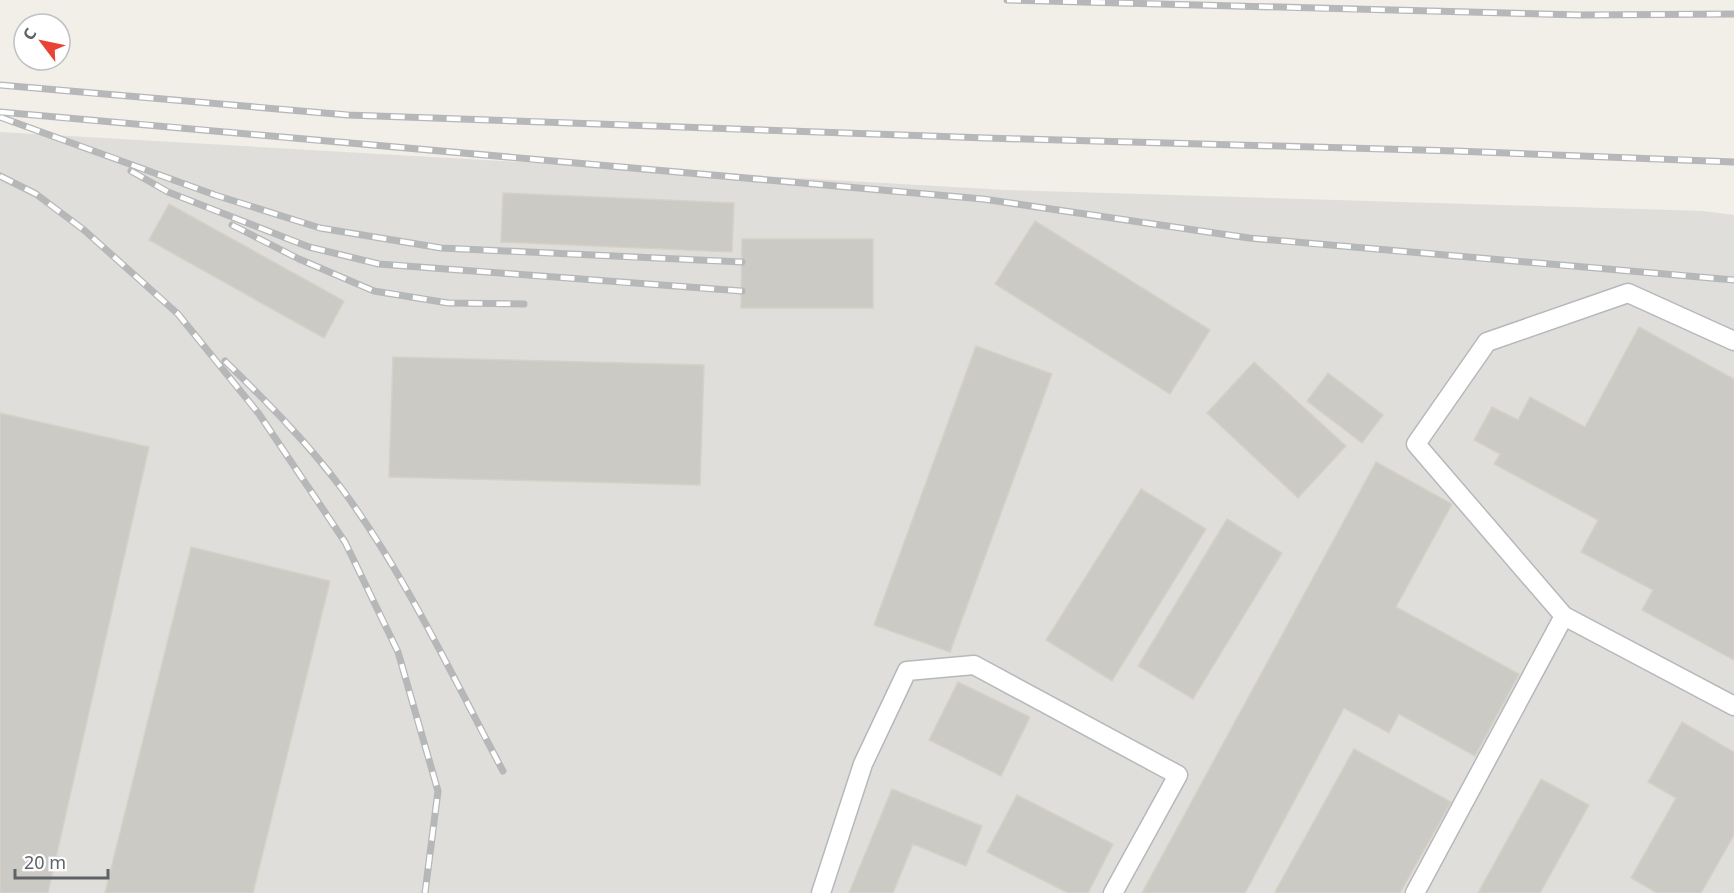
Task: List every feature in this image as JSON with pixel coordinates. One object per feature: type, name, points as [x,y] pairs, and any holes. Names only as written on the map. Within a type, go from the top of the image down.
[{"type":"lane","points":[[1734,341],[1628,293],[1487,342],[1416,444],[1564,616],[1734,706]]},
{"type":"lane","points":[[1415,893],[1564,616]]},
{"type":"lane","points":[[821,893],[863,764],[908,671],[975,665],[1178,775],[1113,893]]},
{"type":"shaded area","points":[[0,132],[1006,190],[1703,211],[1734,215],[1734,893],[0,893]]},
{"type":"building","points":[[503,193],[734,203],[732,252],[501,242]]},
{"type":"building","points":[[169,204],[344,301],[324,338],[149,240]]},
{"type":"building","points":[[1035,221],[1210,330],[1170,394],[995,284]]},
{"type":"building","points":[[742,239],[873,239],[873,308],[741,308]]},
{"type":"building","points":[[1639,327],[1734,379],[1734,660],[1642,610],[1653,590],[1581,552],[1598,520],[1494,464],[1500,454],[1474,440],[1492,407],[1518,420],[1530,397],[1585,427]]},
{"type":"building","points":[[976,346],[1052,374],[950,652],[874,625]]},
{"type":"building","points":[[393,357],[704,365],[700,485],[389,477]]},
{"type":"building","points":[[1254,362],[1346,446],[1298,498],[1207,413]]},
{"type":"building","points":[[1328,373],[1383,415],[1362,443],[1307,401]]},
{"type":"building","points":[[0,413],[149,447],[48,893],[0,893]]},
{"type":"building","points":[[1376,462],[1452,504],[1396,607],[1519,674],[1475,756],[1399,714],[1389,733],[1344,708],[1245,893],[1142,893]]},
{"type":"building","points":[[1141,489],[1206,529],[1112,681],[1046,640]]},
{"type":"building","points":[[1227,519],[1282,553],[1193,699],[1138,666]]},
{"type":"building","points":[[191,547],[330,581],[253,893],[105,893]]},
{"type":"building","points":[[958,682],[1030,717],[1001,776],[929,740]]},
{"type":"building","points":[[1682,722],[1734,752],[1734,835],[1701,893],[1657,893],[1631,878],[1676,798],[1648,782]]},
{"type":"building","points":[[1354,749],[1451,802],[1400,893],[1275,892]]},
{"type":"building","points":[[1541,779],[1589,805],[1540,893],[1478,893]]},
{"type":"building","points":[[892,789],[982,826],[966,866],[913,844],[893,893],[849,893]]},
{"type":"building","points":[[1017,795],[1113,844],[1088,893],[1068,893],[987,852]]},
{"type":"railway","points":[[1007,0],[1581,15],[1734,14]]},
{"type":"railway","points":[[0,85],[348,115],[1734,162]]},
{"type":"railway","points":[[0,112],[983,199],[1249,238],[1734,280]]},
{"type":"railway","points":[[0,117],[215,195],[320,228],[441,248],[742,262]]},
{"type":"railway","points":[[131,171],[168,192],[309,247],[379,264],[742,291]]},
{"type":"railway","points":[[0,176],[36,194],[84,230],[178,314],[259,414],[345,542],[398,652],[438,791],[425,893]]},
{"type":"railway","points":[[232,225],[299,259],[374,291],[448,303],[524,304]]},
{"type":"railway","points":[[225,361],[315,455],[365,522],[408,591],[503,771]]}]
